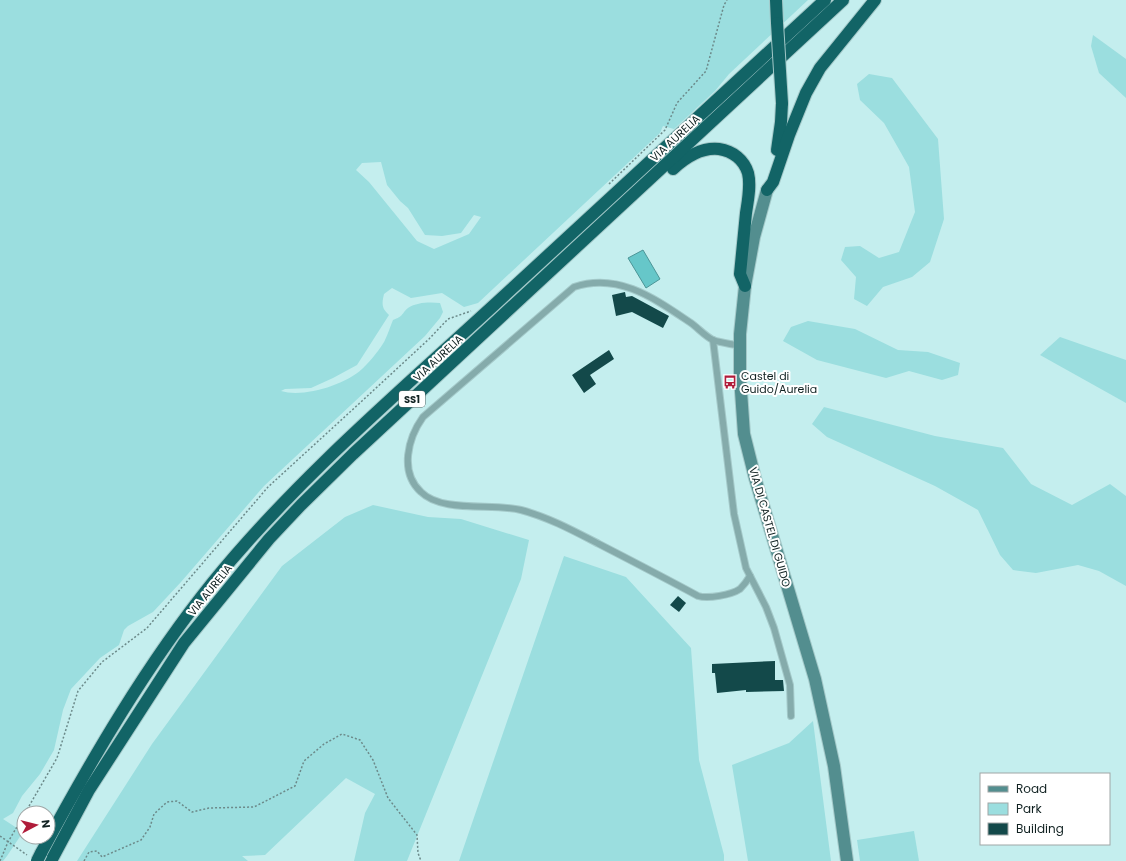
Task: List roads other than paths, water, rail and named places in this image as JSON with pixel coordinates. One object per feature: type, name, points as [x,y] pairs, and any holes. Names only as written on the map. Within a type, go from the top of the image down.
[{"type":"highway","points":[[767,190],[768,179],[779,143],[782,103],[776,0]]},
{"type":"highway","name":"VIA AURELIA","points":[[35,856],[119,717],[170,639],[214,582],[260,528],[345,442],[824,0]]},
{"type":"highway","name":"VIA AURELIA","points":[[52,860],[89,790],[184,643],[269,539],[353,454],[843,0]]},
{"type":"highway","points":[[767,190],[773,182],[789,135],[806,93],[820,68],[875,0]]},
{"type":"highway","points":[[508,311],[522,307],[683,160],[693,154],[705,150],[725,150],[735,155],[743,162],[748,174],[749,188],[740,274],[745,286]]},
{"type":"street","name":"VIA DI CASTEL DI GUIDO","points":[[767,190],[754,237],[745,286],[740,346],[740,377],[744,434],[755,478],[815,679],[821,704],[835,772],[846,861]]},
{"type":"lane","points":[[740,346],[714,340],[671,310],[624,286],[603,282],[586,283],[574,287],[423,417],[416,427],[411,439],[408,463],[409,472],[419,491],[432,500],[455,505],[520,510],[532,514],[568,528],[698,596],[706,598],[738,590],[745,584],[750,576]]},
{"type":"lane","points":[[714,340],[734,514],[746,568],[766,607],[774,628],[790,685],[791,716]]},
{"type":"place","name":"Castel di Guido/Aurelia","points":[[730,382]]}]
